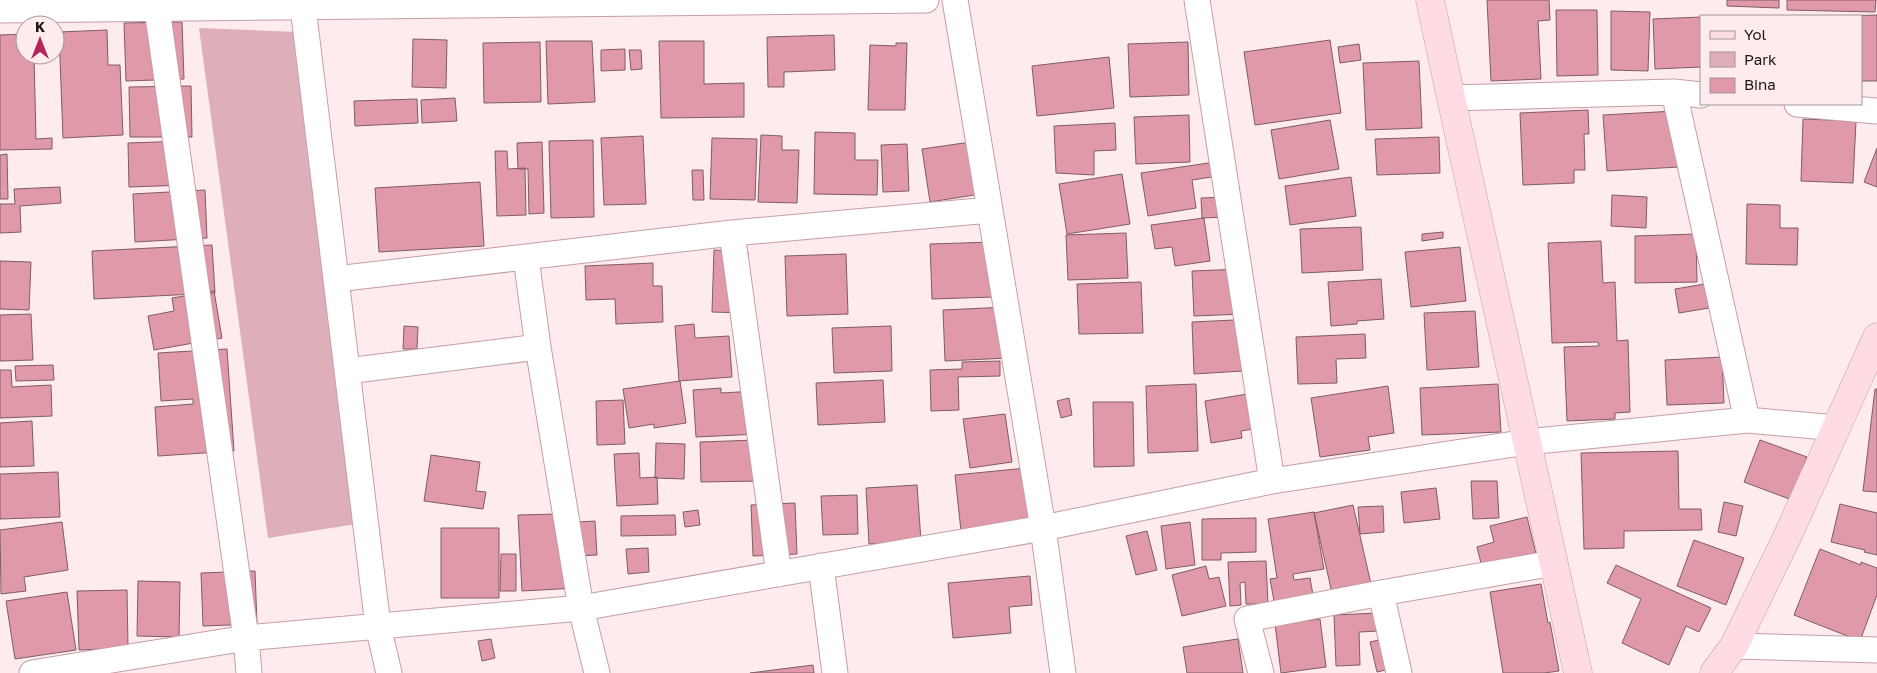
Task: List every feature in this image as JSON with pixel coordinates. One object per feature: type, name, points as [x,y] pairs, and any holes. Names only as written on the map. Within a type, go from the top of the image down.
[{"type":"main road","points":[[1430,0],[1450,98],[1578,673]]},
{"type":"main road","points":[[1714,673],[1734,646],[1788,535],[1836,428],[1871,366],[1877,337]]},
{"type":"street","points":[[0,10],[157,9],[381,3],[926,0]]},
{"type":"street","points":[[955,0],[1043,528],[1063,673]]},
{"type":"street","points":[[1197,0],[1272,482]]},
{"type":"street","points":[[288,5],[336,278],[378,626],[389,673]]},
{"type":"street","points":[[157,9],[246,638],[249,673]]},
{"type":"street","points":[[1450,98],[1674,92],[1700,95]]},
{"type":"street","points":[[1674,92],[1747,420]]},
{"type":"street","points":[[1808,105],[1877,111]]},
{"type":"street","points":[[336,278],[526,258],[732,233],[990,210]]},
{"type":"street","points":[[732,233],[779,574]]},
{"type":"street","points":[[526,258],[538,346],[581,608],[597,673]]},
{"type":"street","points":[[347,371],[538,346]]},
{"type":"street","points":[[32,673],[246,638],[581,608],[1043,528],[1272,482],[1527,442],[1747,420],[1836,428]]},
{"type":"street","points":[[1261,673],[1247,619],[1381,593],[1554,563]]},
{"type":"street","points":[[821,566],[835,673]]},
{"type":"street","points":[[1381,593],[1399,673]]},
{"type":"street","points":[[1734,646],[1877,650]]},
{"type":"green space","points":[[199,28],[296,32],[375,521],[268,538]]},
{"type":"building","points":[[1487,0],[1549,0],[1550,20],[1538,21],[1541,79],[1491,81]]},
{"type":"building","points":[[1727,0],[1779,0],[1779,8],[1727,6]]},
{"type":"building","points":[[1787,0],[1876,0],[1875,12],[1787,10]]},
{"type":"building","points":[[1556,10],[1597,10],[1598,75],[1557,76]]},
{"type":"building","points":[[1611,11],[1650,12],[1648,71],[1611,70]]},
{"type":"building","points":[[1862,15],[1877,15],[1877,81],[1862,81]]},
{"type":"building","points":[[1700,17],[1700,67],[1655,69],[1653,19]]},
{"type":"building","points":[[182,22],[184,79],[126,81],[124,23]]},
{"type":"building","points":[[107,30],[108,65],[120,65],[123,135],[63,138],[60,65],[65,65],[65,32]]},
{"type":"building","points":[[15,34],[15,65],[34,65],[36,139],[52,138],[52,149],[0,150],[0,35]]},
{"type":"building","points":[[834,35],[835,70],[784,72],[784,87],[768,87],[767,37]]},
{"type":"building","points":[[413,39],[447,40],[446,88],[412,87]]},
{"type":"building","points":[[1330,40],[1341,113],[1255,125],[1244,52]]},
{"type":"building","points":[[546,41],[592,41],[595,102],[548,104]]},
{"type":"building","points":[[659,41],[704,41],[704,84],[744,83],[744,117],[661,118]]},
{"type":"building","points":[[540,42],[541,102],[484,103],[483,43]]},
{"type":"building","points":[[1188,42],[1189,95],[1130,97],[1128,44]]},
{"type":"building","points":[[896,43],[907,43],[905,110],[868,110],[870,45],[896,46]]},
{"type":"building","points":[[1359,44],[1361,60],[1340,63],[1338,47]]},
{"type":"building","points":[[625,49],[625,70],[601,71],[601,50]]},
{"type":"building","points":[[629,50],[641,50],[642,69],[631,70]]},
{"type":"building","points":[[1109,57],[1114,108],[1037,116],[1032,66]]},
{"type":"building","points":[[1419,61],[1422,128],[1366,130],[1363,63]]},
{"type":"building","points":[[191,86],[192,137],[130,137],[129,87]]},
{"type":"building","points":[[455,98],[457,121],[422,123],[421,100]]},
{"type":"building","points":[[417,99],[418,123],[355,126],[354,101]]},
{"type":"building","points":[[1588,110],[1589,134],[1584,134],[1585,170],[1574,170],[1574,183],[1523,185],[1520,113]]},
{"type":"building","points":[[1675,111],[1679,167],[1607,171],[1603,115]]},
{"type":"building","points":[[1189,115],[1190,162],[1136,164],[1134,117]]},
{"type":"building","points":[[1803,119],[1856,121],[1853,183],[1801,181]]},
{"type":"building","points":[[1330,120],[1339,169],[1279,179],[1271,130]]},
{"type":"building","points":[[1115,123],[1116,150],[1094,151],[1094,175],[1056,173],[1054,126]]},
{"type":"building","points":[[815,132],[855,133],[855,160],[878,160],[877,195],[814,194]]},
{"type":"building","points":[[761,135],[782,136],[782,150],[799,150],[797,203],[758,202]]},
{"type":"building","points":[[643,136],[646,204],[604,205],[601,138]]},
{"type":"building","points":[[1439,137],[1440,173],[1377,175],[1375,139]]},
{"type":"building","points":[[712,138],[757,139],[755,200],[710,199]]},
{"type":"building","points":[[593,140],[594,217],[551,218],[549,141]]},
{"type":"building","points":[[985,140],[993,192],[930,202],[922,149]]},
{"type":"building","points":[[187,141],[188,185],[129,187],[128,143]]},
{"type":"building","points":[[542,142],[544,213],[529,214],[528,169],[518,169],[517,143]]},
{"type":"building","points":[[907,144],[909,191],[883,192],[881,145]]},
{"type":"building","points":[[1877,148],[1877,187],[1864,182]]},
{"type":"building","points":[[495,151],[507,151],[508,169],[525,168],[526,215],[497,216]]},
{"type":"building","points":[[7,154],[8,199],[0,199],[0,155]]},
{"type":"building","points":[[1215,162],[1218,176],[1192,180],[1196,208],[1148,216],[1141,173]]},
{"type":"building","points":[[692,170],[703,170],[704,200],[693,200]]},
{"type":"building","points":[[1122,174],[1130,224],[1067,234],[1059,184]]},
{"type":"building","points":[[1351,177],[1356,216],[1290,225],[1285,186]]},
{"type":"building","points":[[480,182],[484,246],[379,252],[375,188]]},
{"type":"building","points":[[60,187],[61,203],[20,206],[21,232],[0,233],[0,204],[15,204],[14,189]]},
{"type":"building","points":[[205,190],[207,238],[135,242],[133,194]]},
{"type":"building","points":[[1612,195],[1647,197],[1646,228],[1611,226]]},
{"type":"building","points":[[1228,197],[1229,217],[1202,218],[1201,198]]},
{"type":"building","points":[[1747,204],[1780,205],[1780,228],[1798,228],[1797,265],[1746,264]]},
{"type":"building","points":[[1204,218],[1210,261],[1175,266],[1172,247],[1155,249],[1151,225]]},
{"type":"building","points":[[1361,227],[1363,270],[1302,273],[1300,229]]},
{"type":"building","points":[[1443,232],[1443,238],[1422,241],[1422,234]]},
{"type":"building","points":[[1126,233],[1128,278],[1068,280],[1066,235]]},
{"type":"building","points":[[1696,234],[1697,282],[1635,283],[1635,236]]},
{"type":"building","points":[[1601,241],[1603,283],[1615,282],[1617,341],[1628,340],[1630,412],[1615,413],[1615,419],[1567,421],[1564,347],[1599,346],[1598,342],[1552,343],[1548,243]]},
{"type":"building","points":[[993,242],[994,297],[932,299],[930,244]]},
{"type":"building","points":[[212,245],[215,293],[94,299],[92,251]]},
{"type":"building","points":[[1460,247],[1466,301],[1411,307],[1405,252]]},
{"type":"building","points":[[714,250],[748,252],[746,313],[712,312]]},
{"type":"building","points":[[846,254],[848,314],[787,316],[785,256]]},
{"type":"building","points":[[0,261],[31,262],[29,310],[0,309]]},
{"type":"building","points":[[653,263],[653,286],[662,286],[663,322],[616,324],[615,299],[586,300],[585,266]]},
{"type":"building","points":[[1242,269],[1244,314],[1194,316],[1192,271]]},
{"type":"building","points":[[1381,279],[1384,319],[1357,321],[1357,324],[1331,326],[1328,282]]},
{"type":"building","points":[[1141,282],[1143,333],[1079,334],[1077,284]]},
{"type":"building","points":[[1705,284],[1709,308],[1679,313],[1675,289]]},
{"type":"building","points":[[214,291],[222,338],[154,350],[148,316],[174,311],[172,298]]},
{"type":"building","points":[[1007,307],[1009,358],[945,361],[943,310]]},
{"type":"building","points":[[1475,311],[1479,367],[1427,370],[1424,313]]},
{"type":"building","points":[[31,314],[33,360],[0,361],[0,315]]},
{"type":"building","points":[[1256,319],[1259,370],[1194,374],[1192,322]]},
{"type":"building","points":[[694,324],[695,338],[729,336],[732,377],[679,381],[675,326]]},
{"type":"building","points":[[404,326],[418,327],[417,349],[403,349]]},
{"type":"building","points":[[891,326],[892,371],[834,373],[832,328]]},
{"type":"building","points":[[1365,334],[1366,358],[1336,359],[1337,383],[1298,384],[1296,337]]},
{"type":"building","points":[[227,349],[234,451],[158,456],[155,407],[193,404],[193,399],[161,401],[158,353]]},
{"type":"building","points":[[1722,357],[1724,403],[1667,405],[1665,360]]},
{"type":"building","points":[[1000,361],[1000,376],[958,377],[959,410],[931,411],[930,370],[962,369],[962,362]]},
{"type":"building","points":[[53,365],[54,380],[16,381],[15,366]]},
{"type":"building","points":[[0,370],[11,370],[12,387],[51,385],[52,416],[0,418]]},
{"type":"building","points":[[883,380],[885,422],[818,425],[816,383]]},
{"type":"building","points":[[680,381],[686,423],[654,428],[654,424],[629,428],[623,389]]},
{"type":"building","points":[[1196,384],[1198,451],[1148,453],[1146,386]]},
{"type":"building","points":[[1498,384],[1501,432],[1422,435],[1420,388]]},
{"type":"building","points":[[1388,386],[1394,433],[1368,437],[1370,450],[1320,457],[1311,398]]},
{"type":"building","points":[[721,388],[721,393],[757,391],[759,434],[696,437],[693,390]]},
{"type":"building","points":[[1875,389],[1877,389],[1877,492],[1863,491]]},
{"type":"building","points":[[1253,393],[1259,428],[1241,431],[1242,438],[1211,443],[1205,401]]},
{"type":"building","points":[[1069,398],[1072,415],[1061,418],[1057,401]]},
{"type":"building","points":[[623,400],[625,444],[597,445],[596,401]]},
{"type":"building","points":[[1093,402],[1133,402],[1134,466],[1094,467]]},
{"type":"building","points":[[1005,414],[1012,462],[970,468],[963,419]]},
{"type":"building","points":[[32,421],[34,466],[0,467],[0,423]]},
{"type":"building","points":[[757,440],[759,481],[701,482],[700,442]]},
{"type":"building","points":[[1760,440],[1807,457],[1792,500],[1744,482]]},
{"type":"building","points":[[656,443],[685,444],[684,479],[655,478]]},
{"type":"building","points":[[1678,451],[1679,509],[1701,509],[1702,530],[1624,531],[1624,548],[1584,549],[1581,453]]},
{"type":"building","points":[[639,453],[640,478],[657,477],[658,504],[617,506],[614,454]]},
{"type":"building","points":[[431,455],[480,462],[476,491],[486,492],[483,509],[424,501]]},
{"type":"building","points":[[1027,468],[1033,524],[961,531],[955,475]]},
{"type":"building","points":[[58,472],[60,517],[0,519],[0,474]]},
{"type":"building","points":[[1471,481],[1497,481],[1499,518],[1473,519]]},
{"type":"building","points":[[917,485],[921,541],[869,544],[866,488]]},
{"type":"building","points":[[1436,488],[1440,519],[1404,523],[1401,492]]},
{"type":"building","points":[[857,495],[858,534],[823,535],[821,496]]},
{"type":"building","points":[[1724,502],[1743,506],[1736,536],[1718,532]]},
{"type":"building","points":[[795,503],[797,554],[753,556],[751,505]]},
{"type":"building","points":[[1840,504],[1877,513],[1877,555],[1864,552],[1865,550],[1831,542]]},
{"type":"building","points":[[1353,505],[1371,584],[1332,593],[1314,513]]},
{"type":"building","points":[[1383,506],[1384,532],[1360,534],[1358,507]]},
{"type":"building","points":[[698,510],[700,525],[685,527],[683,512]]},
{"type":"building","points":[[1314,512],[1324,569],[1293,574],[1294,580],[1310,578],[1313,595],[1274,601],[1270,579],[1277,578],[1268,519]]},
{"type":"building","points":[[558,514],[559,523],[595,521],[597,555],[576,556],[578,588],[522,591],[518,515]]},
{"type":"building","points":[[675,515],[676,535],[621,536],[621,516]]},
{"type":"building","points":[[1527,517],[1537,558],[1483,571],[1477,547],[1494,542],[1490,526]]},
{"type":"building","points":[[1256,518],[1256,552],[1221,553],[1221,560],[1202,560],[1202,519]]},
{"type":"building","points":[[62,522],[68,570],[24,577],[26,591],[1,594],[0,530]]},
{"type":"building","points":[[1190,522],[1195,565],[1166,569],[1161,526]]},
{"type":"building","points":[[441,528],[499,528],[499,598],[441,598]]},
{"type":"building","points":[[1147,531],[1157,570],[1136,575],[1126,536]]},
{"type":"building","points":[[1694,540],[1744,558],[1726,605],[1677,586]]},
{"type":"building","points":[[648,548],[649,572],[628,574],[626,549]]},
{"type":"building","points":[[1820,549],[1861,565],[1861,562],[1877,568],[1877,595],[1860,641],[1794,615]]},
{"type":"building","points":[[501,554],[516,554],[516,591],[500,591]]},
{"type":"building","points":[[1266,561],[1268,604],[1246,604],[1245,582],[1240,583],[1241,605],[1230,606],[1228,562]]},
{"type":"building","points":[[1616,565],[1711,608],[1699,632],[1686,626],[1669,665],[1622,643],[1641,599],[1607,583]]},
{"type":"building","points":[[1206,566],[1209,579],[1219,577],[1226,606],[1182,616],[1172,575]]},
{"type":"building","points":[[255,571],[257,624],[203,626],[201,573]]},
{"type":"building","points":[[1030,576],[1032,605],[1009,607],[1011,633],[953,638],[948,583]]},
{"type":"building","points":[[138,581],[180,582],[179,637],[137,636]]},
{"type":"building","points":[[1541,584],[1559,671],[1503,673],[1490,592]]},
{"type":"building","points":[[127,590],[128,648],[79,650],[77,591]]},
{"type":"building","points":[[67,592],[76,650],[15,659],[6,601]]},
{"type":"building","points":[[1378,613],[1379,631],[1359,632],[1360,665],[1336,666],[1334,615]]},
{"type":"building","points":[[1320,619],[1326,667],[1281,673],[1275,624]]},
{"type":"building","points":[[491,639],[495,658],[482,661],[478,641]]},
{"type":"building","points":[[1238,639],[1243,673],[1187,673],[1183,647]]},
{"type":"building","points":[[1383,639],[1390,669],[1377,672],[1370,642]]},
{"type":"building","points":[[813,665],[814,673],[750,673]]}]
